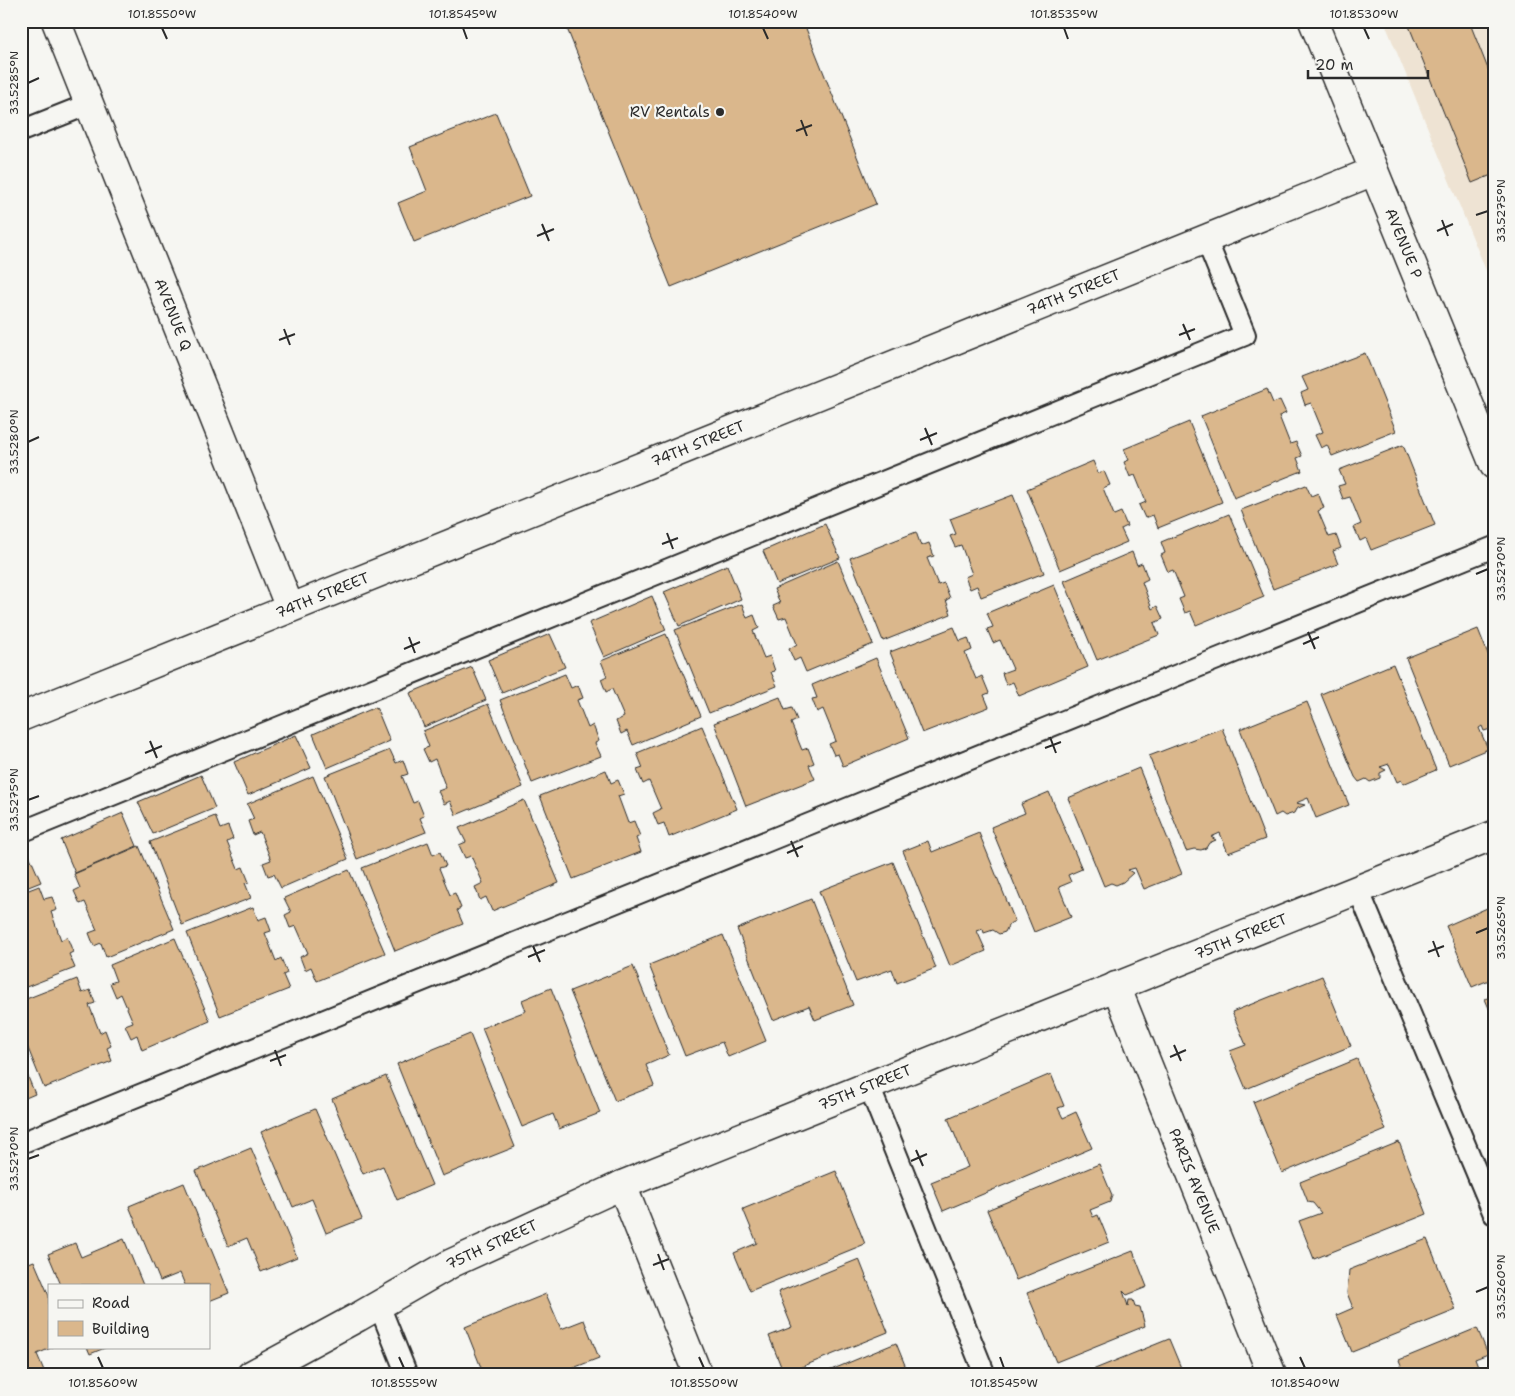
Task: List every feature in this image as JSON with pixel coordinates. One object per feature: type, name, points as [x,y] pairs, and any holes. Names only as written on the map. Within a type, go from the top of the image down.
[{"type":"street","name":"AVENUE Q","points":[[56,21],[290,608]]},
{"type":"street","name":"AVENUE P","points":[[1312,21],[1494,465]]},
{"type":"street","name":"74TH STREET","points":[[21,717],[1374,171]]},
{"type":"street","name":"75TH STREET","points":[[251,1375],[452,1263],[622,1185],[1494,835]]},
{"type":"street","name":"PARIS AVENUE","points":[[1116,986],[1272,1375]]},
{"type":"street","points":[[622,1185],[698,1375]]},
{"type":"lane","points":[[21,131],[89,104]]},
{"type":"lane","points":[[21,832],[1245,335],[1206,239]]},
{"type":"lane","points":[[21,1143],[1494,547]]},
{"type":"lane","points":[[1358,889],[1494,1214]]},
{"type":"lane","points":[[869,1086],[985,1375]]},
{"type":"lane","points":[[379,1305],[407,1375]]},
{"type":"shaded area","points":[[1384,21],[1494,21],[1494,290]]},
{"type":"building","name":"RV Rentals","points":[[564,21],[803,21],[876,204],[671,287]]},
{"type":"building","points":[[1407,21],[1469,21],[1494,84],[1494,174],[1472,183]]},
{"type":"building","points":[[496,113],[530,196],[414,242],[398,203],[427,191],[410,147]]},
{"type":"building","points":[[1365,353],[1396,431],[1332,456],[1327,445],[1321,448],[1315,435],[1323,432],[1311,403],[1305,405],[1301,393],[1308,390],[1302,377]]},
{"type":"building","points":[[1267,389],[1273,403],[1280,400],[1286,413],[1279,416],[1290,444],[1296,442],[1302,456],[1297,458],[1302,471],[1234,498],[1201,416]]},
{"type":"building","points":[[1189,422],[1222,502],[1158,528],[1153,515],[1145,518],[1139,505],[1146,502],[1135,475],[1130,477],[1124,462],[1129,460],[1124,449]]},
{"type":"building","points":[[1403,445],[1435,525],[1371,550],[1366,538],[1360,541],[1354,527],[1361,524],[1350,497],[1343,499],[1338,486],[1345,484],[1339,470]]},
{"type":"building","points":[[1093,461],[1098,473],[1104,471],[1110,485],[1103,488],[1114,515],[1121,512],[1127,526],[1121,529],[1127,542],[1060,570],[1027,489]]},
{"type":"building","points":[[1306,485],[1311,496],[1318,493],[1324,508],[1318,511],[1329,537],[1336,535],[1341,548],[1333,551],[1338,564],[1273,589],[1241,510]]},
{"type":"building","points":[[1013,495],[1044,573],[981,597],[977,586],[970,589],[965,577],[972,574],[961,545],[955,547],[950,536],[956,534],[950,519]]},
{"type":"building","points":[[1229,514],[1264,597],[1196,625],[1190,611],[1185,613],[1179,599],[1184,597],[1173,570],[1168,572],[1161,555],[1165,553],[1161,542]]},
{"type":"building","points":[[825,524],[840,558],[777,584],[763,551]]},
{"type":"building","points":[[916,532],[921,546],[929,543],[934,556],[927,558],[938,585],[944,583],[950,598],[946,600],[951,614],[883,641],[850,558]]},
{"type":"building","points":[[1132,552],[1137,565],[1142,563],[1148,579],[1142,582],[1152,609],[1157,606],[1163,619],[1154,623],[1159,635],[1097,660],[1064,581]]},
{"type":"building","points":[[838,561],[873,644],[806,672],[800,658],[794,661],[789,649],[797,644],[786,617],[779,619],[773,606],[780,603],[774,589]]},
{"type":"building","points":[[727,565],[741,599],[679,626],[664,592]]},
{"type":"building","points":[[1054,585],[1088,667],[1019,696],[1013,682],[1006,685],[1002,673],[1013,669],[1000,640],[993,643],[987,629],[993,627],[987,613]]},
{"type":"building","points":[[652,596],[666,630],[604,657],[589,623]]},
{"type":"building","points":[[742,604],[747,618],[754,615],[759,628],[753,631],[764,658],[770,656],[775,671],[771,672],[777,686],[709,713],[675,630]]},
{"type":"building","points":[[954,627],[960,641],[968,638],[972,650],[965,653],[976,679],[982,676],[989,693],[984,695],[989,707],[922,733],[890,652]]},
{"type":"building","points":[[1478,629],[1494,669],[1494,728],[1484,731],[1482,726],[1479,728],[1488,749],[1449,765],[1406,658]]},
{"type":"building","points":[[550,634],[565,667],[502,693],[488,660]]},
{"type":"building","points":[[666,634],[701,716],[633,745],[627,731],[621,734],[616,721],[624,717],[612,689],[606,692],[601,679],[607,676],[601,661]]},
{"type":"building","points":[[876,658],[909,738],[843,766],[838,754],[834,755],[829,744],[836,741],[823,709],[817,712],[812,699],[817,698],[812,685]]},
{"type":"building","points":[[1393,664],[1436,770],[1403,784],[1401,780],[1397,782],[1389,764],[1380,767],[1386,770],[1380,773],[1380,778],[1370,782],[1366,779],[1359,782],[1355,777],[1321,694]]},
{"type":"building","points":[[472,667],[486,700],[424,727],[410,693]]},
{"type":"building","points":[[565,674],[571,688],[578,685],[583,698],[577,700],[588,728],[593,725],[599,741],[595,743],[601,756],[532,783],[500,700]]},
{"type":"building","points":[[780,697],[785,710],[792,708],[797,720],[791,723],[802,750],[808,748],[814,763],[809,765],[815,779],[746,806],[714,723]]},
{"type":"building","points":[[1307,702],[1349,805],[1316,818],[1308,798],[1296,803],[1305,805],[1296,809],[1294,813],[1285,816],[1281,813],[1275,816],[1240,729]]},
{"type":"building","points":[[488,704],[523,787],[456,815],[450,801],[444,804],[438,791],[446,788],[435,759],[429,762],[423,749],[429,747],[423,731]]},
{"type":"building","points":[[376,707],[390,741],[327,768],[313,734]]},
{"type":"building","points":[[702,726],[737,809],[669,837],[664,823],[658,825],[653,813],[661,809],[649,781],[643,784],[637,770],[643,768],[637,753]]},
{"type":"building","points":[[1222,728],[1265,839],[1228,853],[1220,833],[1211,837],[1216,840],[1209,843],[1206,848],[1186,851],[1149,756]]},
{"type":"building","points":[[296,735],[311,768],[248,795],[234,762]]},
{"type":"building","points":[[390,750],[396,763],[403,760],[408,774],[402,776],[413,803],[418,801],[424,816],[420,818],[426,832],[357,859],[325,776]]},
{"type":"building","points":[[1139,768],[1182,874],[1144,889],[1135,868],[1128,870],[1133,873],[1123,882],[1104,886],[1068,798]]},
{"type":"building","points":[[606,770],[611,783],[618,780],[624,794],[618,796],[628,823],[634,821],[640,836],[636,838],[641,852],[573,879],[540,796]]},
{"type":"building","points":[[201,775],[215,808],[153,834],[138,802]]},
{"type":"building","points":[[313,776],[348,859],[281,888],[274,874],[268,876],[263,863],[271,860],[260,832],[253,835],[248,821],[254,819],[247,804]]},
{"type":"building","points":[[1049,792],[1082,869],[1068,875],[1071,882],[1059,887],[1071,917],[1034,932],[991,827],[1025,813],[1021,804]]},
{"type":"building","points":[[524,800],[559,883],[492,911],[486,897],[480,900],[475,887],[483,883],[471,856],[465,858],[459,845],[466,842],[459,828]]},
{"type":"building","points":[[123,813],[137,846],[75,873],[61,840]]},
{"type":"building","points":[[215,816],[220,829],[228,826],[233,839],[227,842],[238,869],[243,867],[249,882],[245,883],[251,898],[182,925],[150,842]]},
{"type":"building","points":[[979,833],[1015,921],[1009,924],[1005,932],[999,934],[993,930],[984,933],[983,929],[977,931],[986,951],[950,966],[903,851],[928,841],[932,852]]},
{"type":"building","points":[[428,842],[433,855],[440,852],[446,866],[439,868],[450,895],[455,893],[461,908],[457,910],[463,924],[395,951],[362,868]]},
{"type":"building","points":[[139,846],[174,929],[106,957],[101,943],[94,946],[89,933],[97,930],[85,902],[80,904],[74,891],[80,888],[74,874]]},
{"type":"building","points":[[26,848],[41,882],[21,890],[21,850]]},
{"type":"building","points":[[893,862],[936,968],[897,983],[892,969],[856,982],[819,891]]},
{"type":"building","points":[[349,870],[385,953],[317,981],[311,967],[305,970],[300,957],[308,953],[296,926],[290,928],[285,915],[291,912],[284,898]]},
{"type":"building","points":[[39,886],[44,899],[52,897],[57,910],[51,912],[61,940],[67,937],[73,952],[69,954],[75,968],[21,989],[21,893]]},
{"type":"building","points":[[811,899],[853,1005],[815,1020],[809,1006],[773,1020],[737,929]]},
{"type":"building","points":[[1494,905],[1494,978],[1472,987],[1446,926]]},
{"type":"building","points":[[253,907],[258,920],[266,917],[271,931],[265,933],[276,961],[281,958],[287,973],[283,975],[289,989],[220,1016],[187,933]]},
{"type":"building","points":[[723,935],[766,1041],[728,1057],[722,1042],[685,1056],[649,965]]},
{"type":"building","points":[[175,938],[210,1021],[142,1050],[137,1035],[131,1038],[125,1025],[133,1022],[121,994],[116,997],[110,983],[116,981],[110,965]]},
{"type":"building","points":[[633,966],[669,1055],[646,1065],[654,1086],[615,1101],[570,991]]},
{"type":"building","points":[[1322,976],[1351,1046],[1246,1089],[1230,1051],[1246,1045],[1232,1012]]},
{"type":"building","points":[[77,979],[82,993],[90,990],[95,1003],[89,1005],[100,1033],[105,1030],[111,1046],[107,1048],[112,1061],[44,1088],[21,1031],[21,1001]]},
{"type":"building","points":[[551,988],[600,1113],[559,1129],[553,1114],[522,1127],[482,1028],[526,1011],[522,1000]]},
{"type":"building","points":[[1494,995],[1494,1020],[1485,999]]},
{"type":"building","points":[[470,1034],[515,1147],[442,1176],[397,1064]]},
{"type":"building","points":[[1357,1059],[1386,1130],[1282,1173],[1253,1102]]},
{"type":"building","points":[[21,1060],[35,1094],[21,1100]]},
{"type":"building","points":[[1051,1074],[1064,1106],[1058,1108],[1063,1118],[1076,1112],[1092,1148],[943,1211],[931,1182],[968,1167],[948,1118]]},
{"type":"building","points":[[386,1076],[432,1185],[397,1200],[383,1166],[363,1174],[332,1099]]},
{"type":"building","points":[[315,1109],[362,1219],[326,1233],[312,1199],[293,1207],[261,1132]]},
{"type":"building","points":[[1399,1142],[1427,1214],[1314,1259],[1299,1221],[1321,1213],[1313,1203],[1308,1202],[1300,1182]]},
{"type":"building","points":[[251,1148],[297,1257],[261,1272],[247,1238],[228,1246],[196,1171]]},
{"type":"building","points":[[1099,1164],[1112,1195],[1110,1202],[1090,1210],[1093,1217],[1098,1215],[1109,1242],[1016,1280],[987,1210]]},
{"type":"building","points":[[836,1171],[865,1244],[750,1291],[734,1253],[757,1243],[743,1209]]},
{"type":"building","points":[[184,1183],[229,1293],[210,1301],[210,1284],[185,1284],[180,1273],[160,1281],[129,1206]]},
{"type":"building","points":[[124,1239],[143,1284],[61,1284],[48,1254],[75,1243],[81,1257]]},
{"type":"building","points":[[1427,1239],[1456,1310],[1352,1352],[1337,1315],[1353,1308],[1347,1293],[1349,1270]]},
{"type":"building","points":[[1133,1251],[1147,1287],[1127,1295],[1123,1291],[1128,1306],[1129,1300],[1133,1300],[1135,1306],[1140,1307],[1145,1326],[1056,1362],[1027,1293]]},
{"type":"building","points":[[859,1259],[888,1332],[784,1374],[769,1336],[792,1327],[778,1292]]},
{"type":"building","points":[[34,1261],[48,1294],[48,1348],[51,1348],[37,1354],[45,1373],[41,1375],[21,1375],[21,1266]]},
{"type":"building","points":[[546,1294],[561,1329],[584,1320],[599,1358],[555,1375],[484,1375],[465,1327]]},
{"type":"building","points":[[1477,1328],[1488,1354],[1475,1359],[1481,1375],[1405,1375],[1399,1360]]},
{"type":"building","points":[[1169,1339],[1184,1375],[1080,1375]]},
{"type":"building","points":[[896,1343],[909,1375],[819,1375]]},
{"type":"building","points":[[87,1348],[105,1348],[90,1354]]},
{"type":"place","name":"RV Rentals","points":[[720,112]]}]
